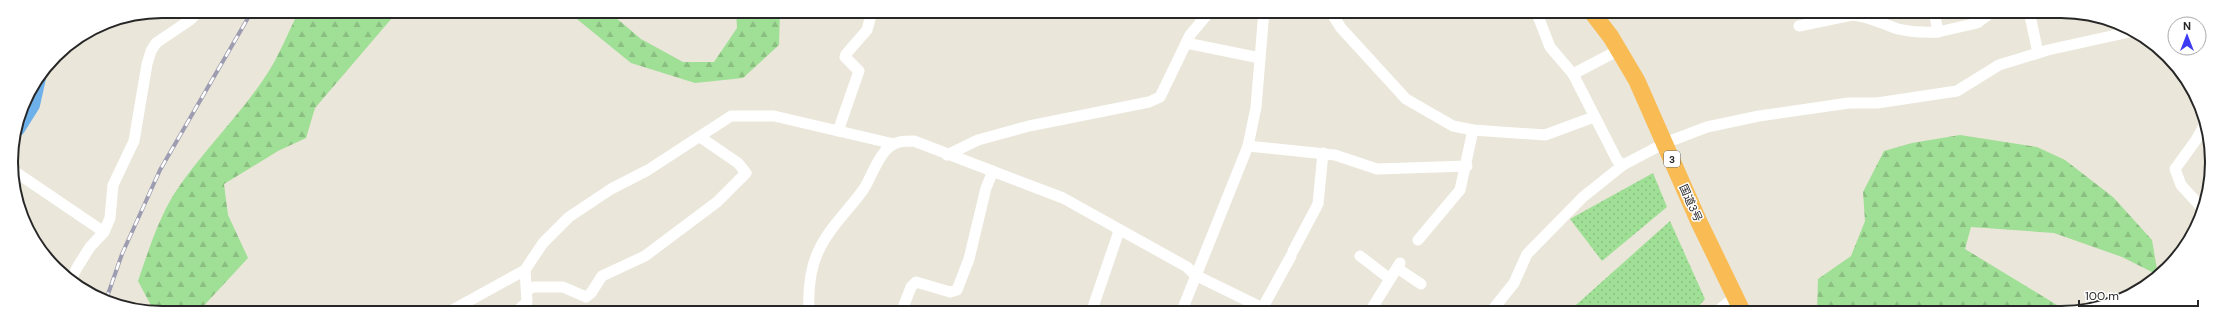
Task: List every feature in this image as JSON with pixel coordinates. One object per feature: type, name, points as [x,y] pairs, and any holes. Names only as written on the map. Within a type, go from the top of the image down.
[{"type":"highway","name":"国道3号","points":[[1600,18],[1637,81],[1740,306]]},
{"type":"street","points":[[73,275],[90,247],[104,232],[110,218],[113,185],[134,141],[146,64],[150,51],[156,43],[192,18]]},
{"type":"street","points":[[838,131],[859,71],[845,57],[867,30],[870,18]]},
{"type":"street","points":[[947,155],[978,140],[1029,126],[1149,102],[1160,97],[1186,43],[1205,18]]},
{"type":"street","points":[[1183,306],[1248,146],[1256,107],[1263,18]]},
{"type":"street","points":[[1335,18],[1341,28],[1406,99],[1452,126],[1473,130],[1545,135],[1594,117]]},
{"type":"street","points":[[1539,18],[1550,47],[1573,74],[1617,160],[1623,165]]},
{"type":"street","points":[[1799,26],[1838,18]]},
{"type":"street","points":[[1866,18],[1920,33],[1938,32],[1977,23],[1984,18]]},
{"type":"street","points":[[1935,18],[1938,32]]},
{"type":"street","points":[[2030,18],[2038,53]]},
{"type":"street","points":[[1496,306],[1514,283],[1527,254],[1583,197],[1623,165],[1665,142],[1707,127],[1759,116],[1849,103],[1877,103],[1957,91],[1999,65],[2038,53],[2125,33]]},
{"type":"street","points":[[1186,43],[1260,58]]},
{"type":"street","points":[[1573,74],[1619,50]]},
{"type":"street","points":[[460,306],[525,270],[544,242],[569,217],[611,189],[648,170],[731,116],[744,114],[774,116],[894,144]]},
{"type":"street","points":[[1418,240],[1460,190],[1467,166],[1473,130]]},
{"type":"street","points":[[2198,204],[2181,185],[2176,169],[2201,131]]},
{"type":"street","points":[[527,290],[533,286],[563,286],[586,297],[591,293],[602,276],[645,256],[717,202],[746,173],[738,163],[700,137]]},
{"type":"street","points":[[809,306],[809,283],[817,253],[832,228],[864,189],[884,153],[894,144],[903,140],[914,141],[947,155],[994,171],[1063,198],[1119,231],[1187,267],[1195,275],[1261,306]]},
{"type":"street","points":[[1248,146],[1335,155],[1377,169],[1467,166]]},
{"type":"street","points":[[1264,306],[1318,204],[1323,153]]},
{"type":"street","points":[[904,306],[911,286],[916,282],[950,292],[957,290],[969,259],[986,188],[994,171]]},
{"type":"street","points":[[18,174],[104,232]]},
{"type":"street","points":[[1093,306],[1119,231]]},
{"type":"street","points":[[1360,256],[1390,279]]},
{"type":"street","points":[[1374,306],[1399,266],[1421,284]]},
{"type":"street","points":[[523,306],[527,302],[525,270]]},
{"type":"street","points":[[1724,306],[1735,297]]},
{"type":"green space","points":[[296,18],[392,18],[315,108],[306,138],[278,151],[224,184],[228,215],[248,258],[203,306],[151,306],[138,281],[154,236],[168,204],[185,178],[245,104],[267,74]]},
{"type":"green space","points":[[576,18],[616,18],[641,39],[683,62],[714,62],[737,28],[736,18],[780,18],[779,45],[743,78],[695,83],[631,63]]},
{"type":"green space","points":[[1960,135],[2037,147],[2065,160],[2113,197],[2152,240],[2157,269],[2153,273],[2122,257],[2054,233],[1971,227],[1965,249],[2059,306],[1817,306],[1818,279],[1851,256],[1865,221],[1863,192],[1884,151],[1912,143]]},
{"type":"green space","points":[[1653,173],[1667,207],[1602,261],[1570,219]]},
{"type":"green space","points":[[1670,221],[1705,299],[1699,306],[1575,306]]},
{"type":"waterway","points":[[26,116],[33,105],[36,92]]},
{"type":"railway","points":[[108,295],[122,254],[160,170],[248,18]]}]
